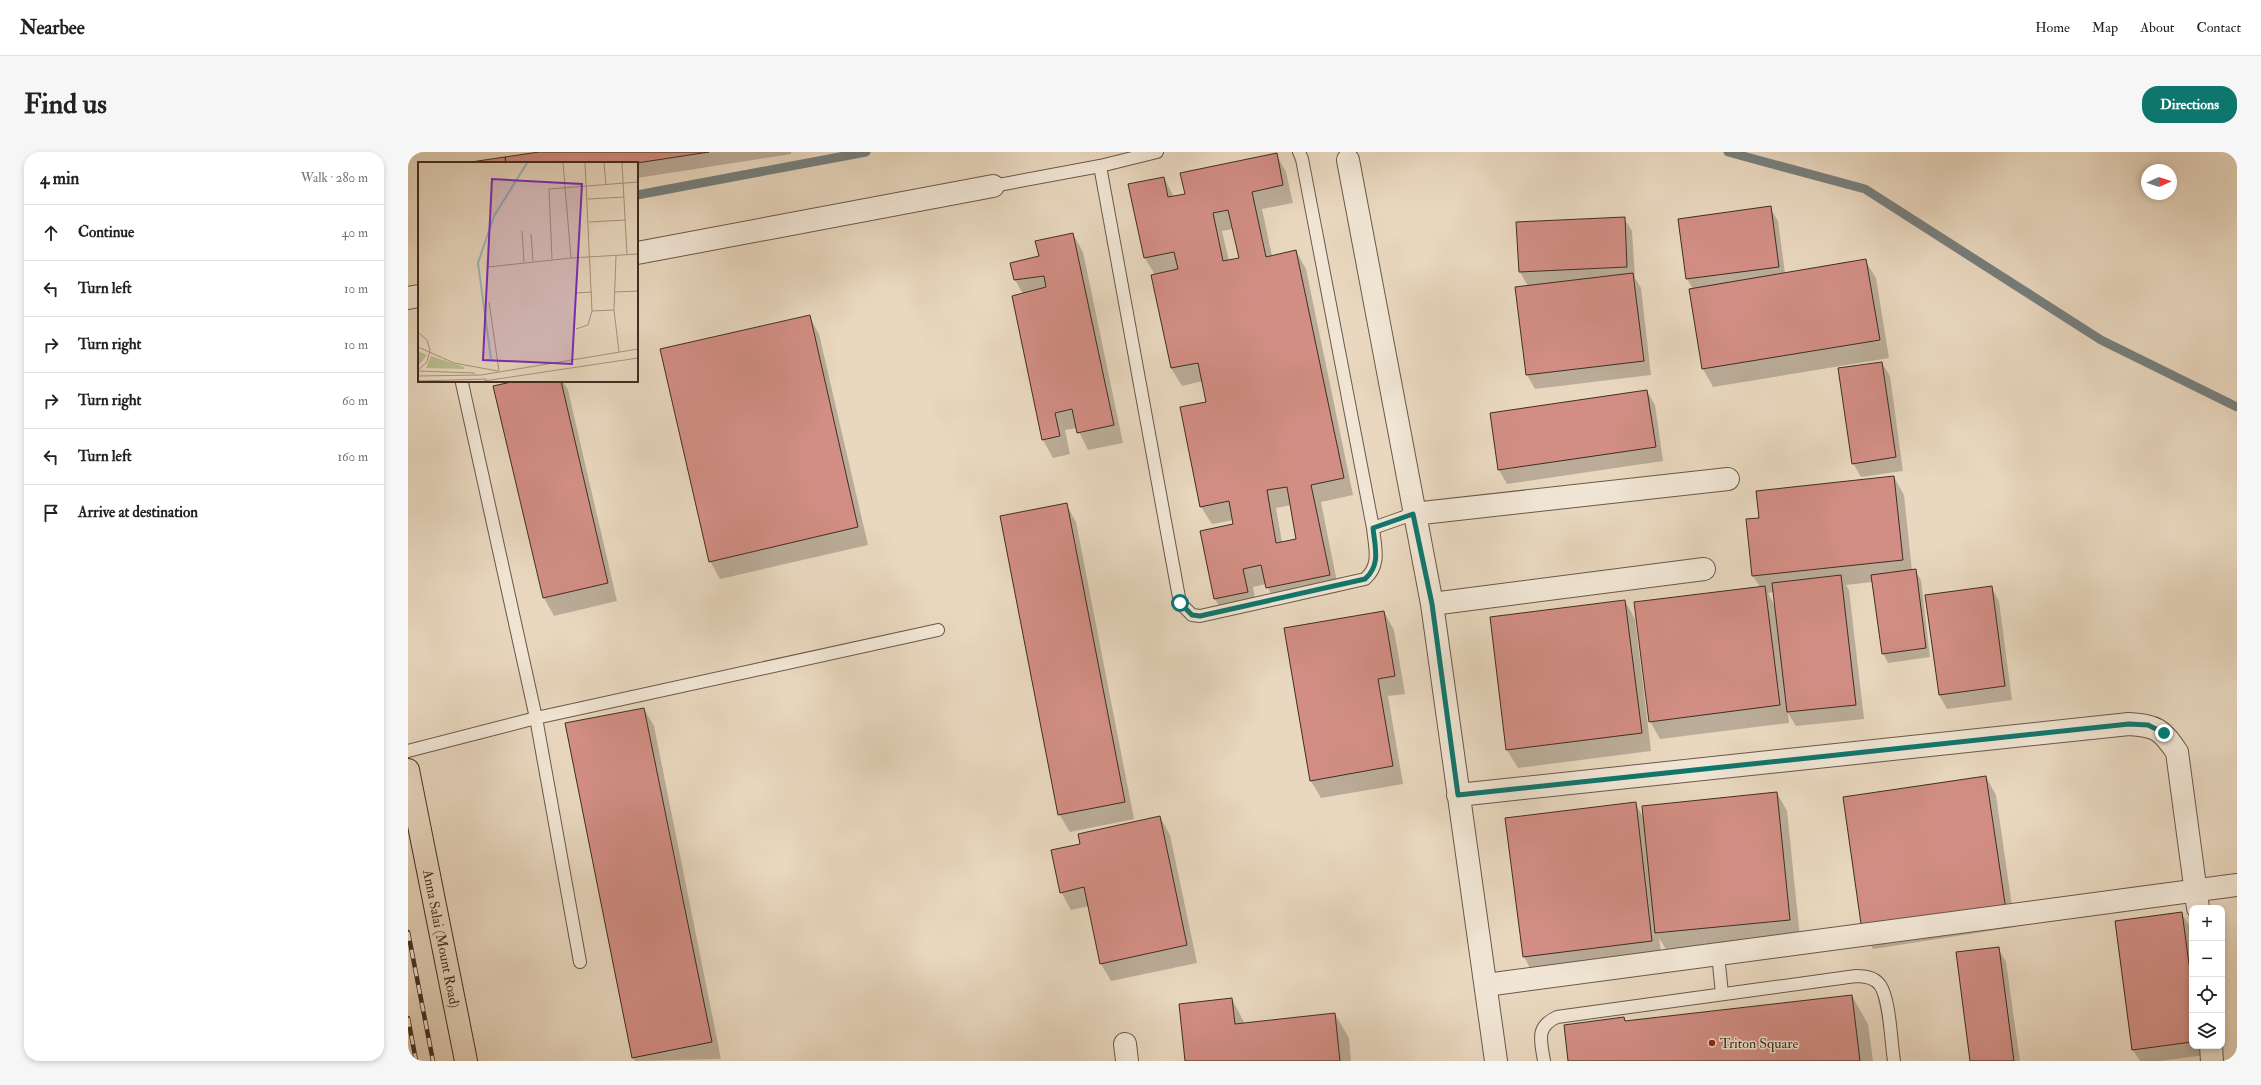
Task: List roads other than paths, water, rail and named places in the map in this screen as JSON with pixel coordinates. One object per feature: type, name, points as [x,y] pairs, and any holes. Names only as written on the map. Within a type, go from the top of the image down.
[{"type":"main road","name":"Anna Salai (Mount Road)","points":[[408,770],[466,1061]]},
{"type":"street","points":[[1348,160],[1413,514],[1432,604],[1496,1061]]},
{"type":"street","points":[[638,253],[993,186]]},
{"type":"street","points":[[408,298],[418,296]]},
{"type":"street","points":[[1413,514],[1728,479]]},
{"type":"street","points":[[1432,604],[1704,569]]},
{"type":"street","points":[[1458,795],[2129,724],[2148,725],[2164,733],[2176,752],[2197,900]]},
{"type":"street","points":[[1486,985],[1718,954],[2197,900],[2237,885]]},
{"type":"street","points":[[2211,1049],[2212,1061]]},
{"type":"lane","points":[[993,186],[1100,166],[1157,152]]},
{"type":"lane","points":[[1100,166],[1180,603],[1192,615],[1200,616],[1365,579],[1373,572],[1377,560],[1373,528],[1302,160],[1298,152]]},
{"type":"lane","points":[[462,383],[536,718],[580,962]]},
{"type":"lane","points":[[1373,528],[1413,514]]},
{"type":"lane","points":[[408,751],[536,718],[938,630]]},
{"type":"lane","points":[[1718,954],[1722,994]]},
{"type":"lane","points":[[1544,1061],[1540,1037],[1542,1029],[1548,1021],[1557,1017],[1856,976],[1869,977],[1880,984],[1885,995],[1894,1061]]},
{"type":"waterway","points":[[638,195],[866,152]]},
{"type":"waterway","points":[[1728,152],[1865,189],[2101,340],[2237,407]]},
{"type":"railway","points":[[408,932],[433,1061]]},
{"type":"railway","points":[[408,1018],[416,1061]]},
{"type":"place","name":"Triton Square","points":[[1712,1043]]}]
